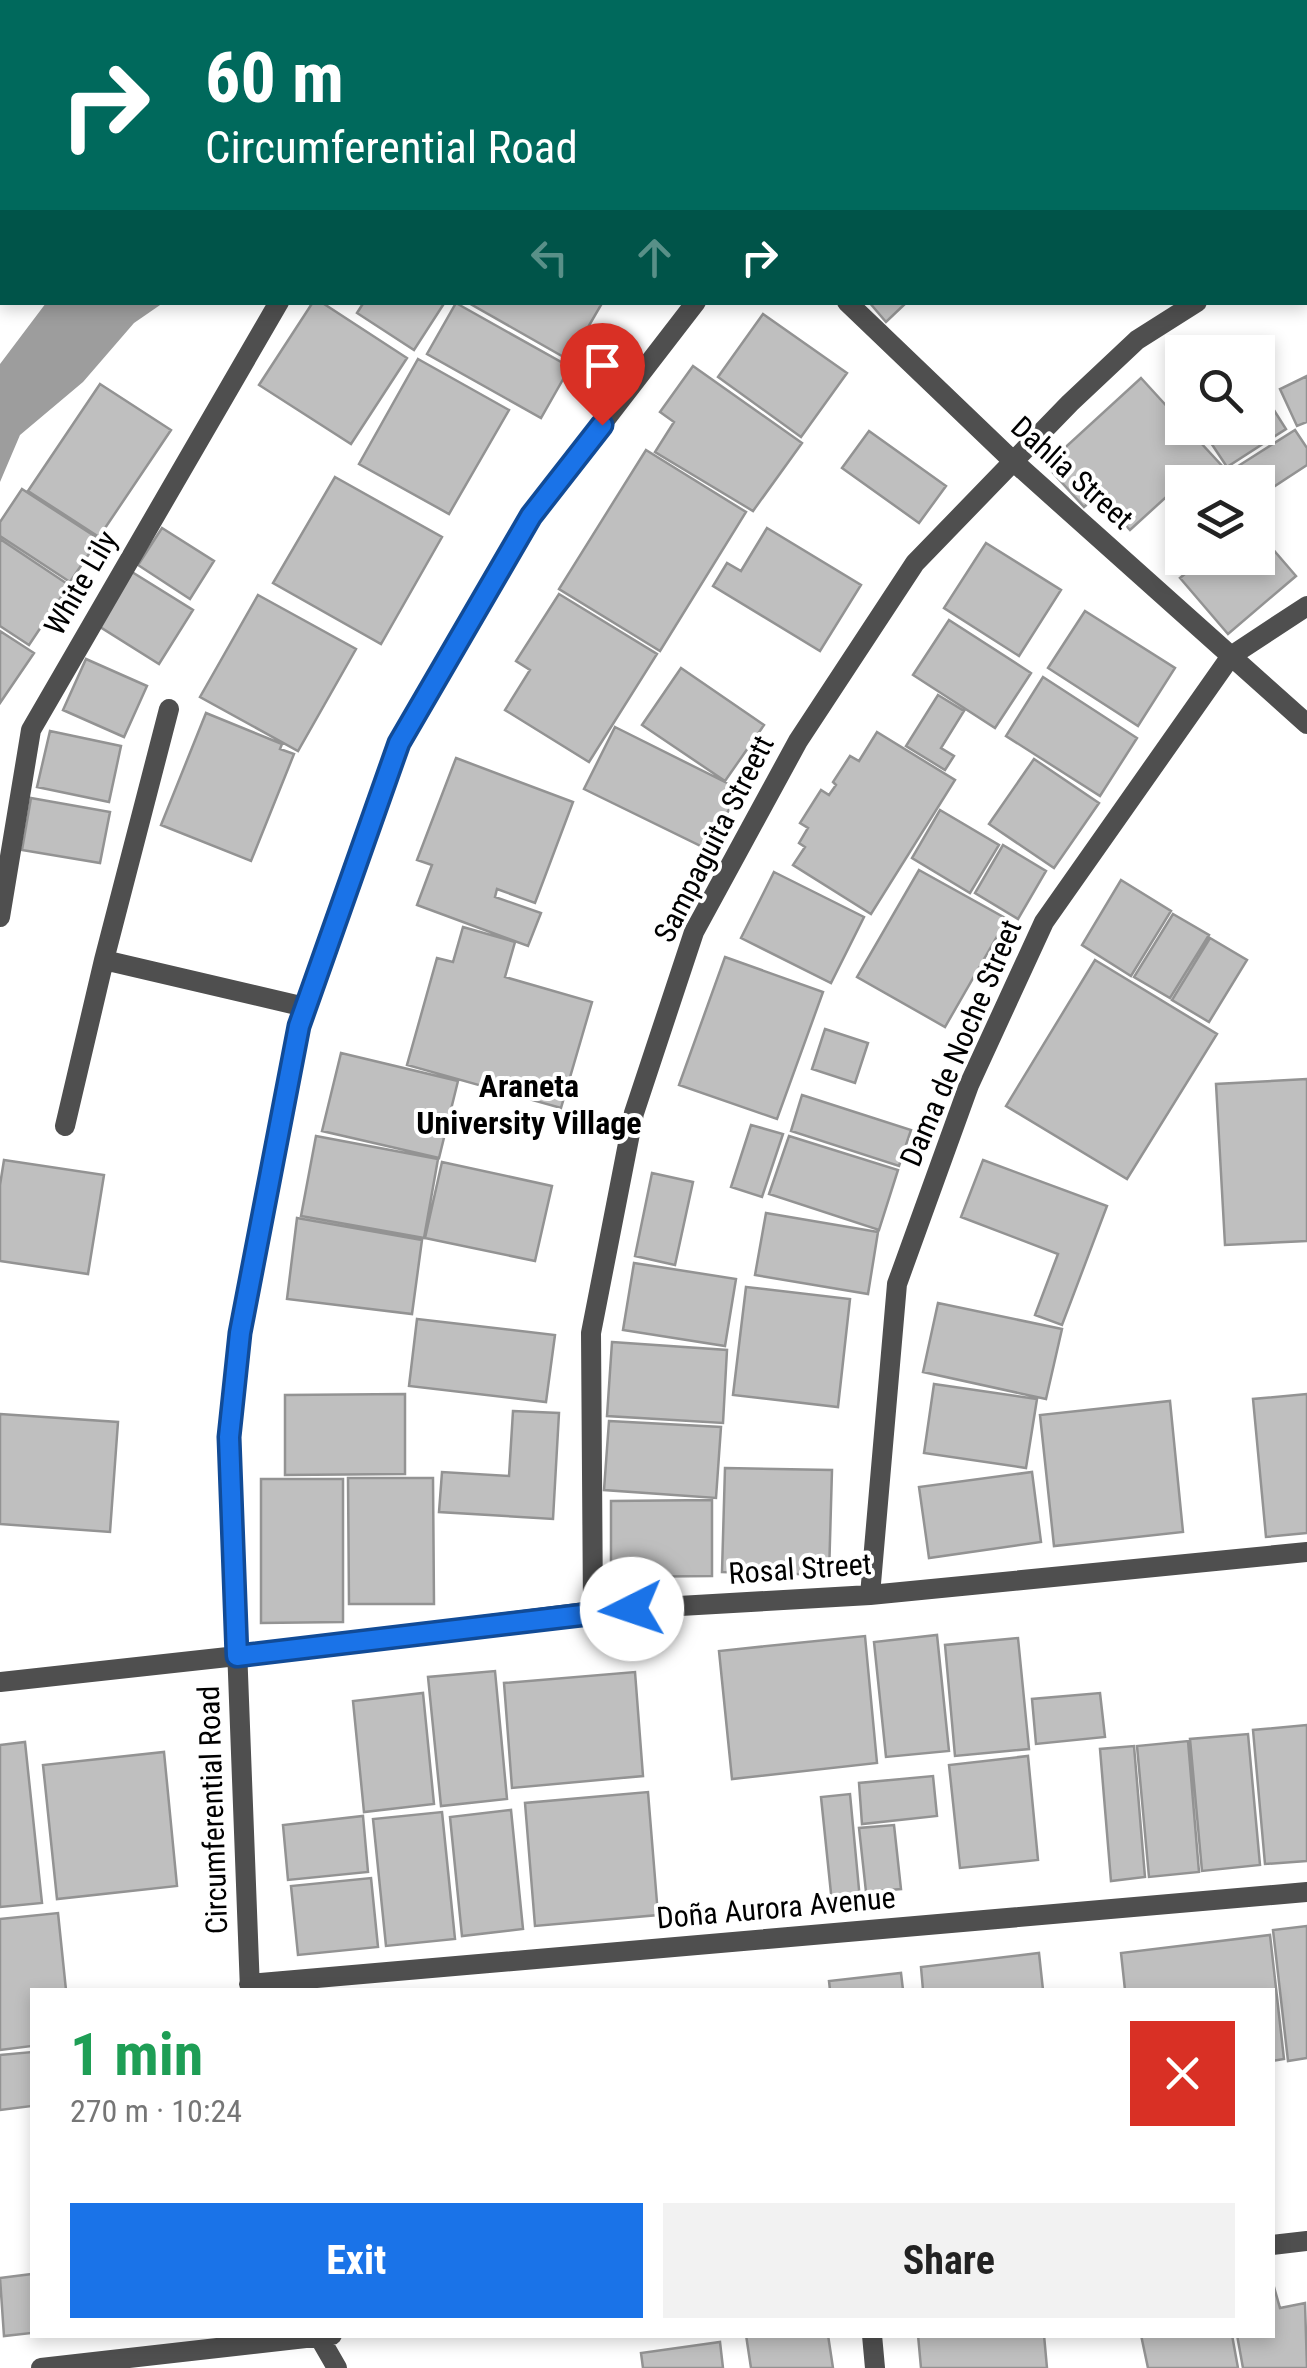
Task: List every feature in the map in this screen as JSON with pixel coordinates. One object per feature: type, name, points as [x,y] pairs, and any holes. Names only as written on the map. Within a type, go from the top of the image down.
[{"type":"street","name":"White Lily","points":[[0,918],[31,730],[277,305]]},
{"type":"street","name":"Circumferential Road","points":[[250,1987],[229,1437],[240,1333],[306,1008],[399,743],[531,516],[694,305]]},
{"type":"street","name":"Dahlia Street","points":[[850,305],[1013,462],[1307,724]]},
{"type":"street","name":"Sampaguita Streett","points":[[593,1611],[590,1332],[634,1112],[694,932],[798,740],[915,562],[1136,340],[1192,305]]},
{"type":"street","name":"Dama de Noche Street","points":[[870,1595],[897,1284],[969,1086],[1044,922],[1231,656],[1307,606]]},
{"type":"street","points":[[65,1126],[169,709]]},
{"type":"street","points":[[104,960],[306,1008]]},
{"type":"street","name":"Rosal Street","points":[[0,1682],[593,1611],[870,1595],[1307,1552]]},
{"type":"street","name":"Doña Aurora Avenue","points":[[250,1987],[1307,1892]]},
{"type":"street","points":[[1275,2244],[1307,2241]]},
{"type":"street","points":[[40,2368],[302,2338]]},
{"type":"street","points":[[320,2338],[336,2368]]},
{"type":"street","points":[[872,2338],[875,2368]]},
{"type":"shaded area","points":[[44,305],[160,305],[134,323],[83,382],[20,435],[0,482],[0,364]]},
{"type":"building","points":[[311,305],[326,305],[407,358],[351,444],[259,385]]},
{"type":"building","points":[[362,305],[443,305],[414,350],[357,313]]},
{"type":"building","points":[[455,305],[460,305],[570,367],[541,418],[427,354]]},
{"type":"building","points":[[472,305],[601,305],[569,360]]},
{"type":"building","points":[[872,305],[904,305],[886,322]]},
{"type":"building","points":[[763,314],[847,373],[801,437],[718,377]]},
{"type":"building","points":[[418,359],[509,410],[449,514],[359,464]]},
{"type":"building","points":[[693,366],[802,443],[753,511],[655,452],[674,422],[660,412]]},
{"type":"building","points":[[1307,376],[1307,422],[1297,426],[1280,389]]},
{"type":"building","points":[[1141,378],[1165,404],[1165,445],[1203,445],[1221,465],[1165,465],[1165,498],[1130,530],[1098,495],[1084,507],[1046,465]]},
{"type":"building","points":[[100,384],[171,430],[99,537],[28,491]]},
{"type":"building","points":[[1275,412],[1286,429],[1275,436]]},
{"type":"building","points":[[1295,430],[1307,448],[1307,465],[1275,486],[1275,465],[1240,465]]},
{"type":"building","points":[[869,431],[946,486],[919,523],[842,468]]},
{"type":"building","points":[[1212,445],[1261,445],[1230,465],[1226,465]]},
{"type":"building","points":[[646,450],[746,512],[660,651],[559,589]]},
{"type":"building","points":[[335,477],[442,537],[381,644],[273,583]]},
{"type":"building","points":[[22,489],[99,539],[70,582],[0,536],[0,522]]},
{"type":"building","points":[[162,528],[214,561],[190,599],[138,565]]},
{"type":"building","points":[[767,528],[861,585],[820,651],[713,586],[727,563],[741,571]]},
{"type":"building","points":[[0,539],[69,585],[29,645],[0,626]]},
{"type":"building","points":[[986,543],[1061,590],[1019,656],[944,608]]},
{"type":"building","points":[[1275,552],[1296,576],[1228,634],[1180,578],[1275,575]]},
{"type":"building","points":[[132,572],[193,610],[159,664],[97,625]]},
{"type":"building","points":[[559,594],[657,654],[589,762],[505,710],[530,670],[516,661]]},
{"type":"building","points":[[258,595],[356,649],[298,751],[200,697]]},
{"type":"building","points":[[1085,611],[1175,668],[1138,726],[1048,668]]},
{"type":"building","points":[[949,620],[1031,673],[995,728],[913,675]]},
{"type":"building","points":[[0,631],[34,653],[0,703]]},
{"type":"building","points":[[86,659],[147,686],[124,737],[63,710]]},
{"type":"building","points":[[681,668],[764,725],[725,781],[642,725]]},
{"type":"building","points":[[1043,677],[1137,738],[1100,796],[1006,736]]},
{"type":"building","points":[[938,695],[964,711],[941,748],[954,756],[945,770],[906,746]]},
{"type":"building","points":[[206,713],[282,744],[280,749],[294,754],[251,861],[161,825]]},
{"type":"building","points":[[615,727],[739,789],[709,850],[584,789]]},
{"type":"building","points":[[50,731],[121,746],[109,802],[37,787]]},
{"type":"building","points":[[877,732],[955,780],[871,914],[793,865],[805,847],[799,843],[808,828],[800,823],[821,790],[829,795],[850,756],[859,761]]},
{"type":"building","points":[[456,758],[573,802],[535,903],[497,889],[495,897],[541,913],[528,946],[417,905],[432,865],[417,860]]},
{"type":"building","points":[[1034,759],[1099,803],[1054,868],[989,824]]},
{"type":"building","points":[[31,798],[110,812],[100,863],[22,850]]},
{"type":"building","points":[[940,810],[999,845],[970,893],[912,858]]},
{"type":"building","points":[[1003,845],[1046,871],[1018,919],[975,893]]},
{"type":"building","points":[[919,870],[1007,919],[945,1027],[857,977]]},
{"type":"building","points":[[774,872],[864,917],[831,983],[741,938]]},
{"type":"building","points":[[1121,880],[1171,911],[1131,976],[1082,945]]},
{"type":"building","points":[[1173,914],[1209,935],[1170,998],[1134,977]]},
{"type":"building","points":[[463,927],[515,942],[505,977],[592,1002],[561,1108],[407,1065],[437,958],[453,962]]},
{"type":"building","points":[[1210,938],[1247,960],[1209,1022],[1172,1000]]},
{"type":"building","points":[[725,957],[823,992],[777,1119],[679,1085]]},
{"type":"building","points":[[1095,960],[1217,1034],[1127,1179],[1006,1106]]},
{"type":"building","points":[[825,1029],[868,1043],[855,1083],[812,1069]]},
{"type":"building","points":[[341,1053],[458,1081],[439,1158],[322,1131]]},
{"type":"building","points":[[1307,1079],[1307,1241],[1225,1245],[1216,1084]]},
{"type":"building","points":[[802,1095],[911,1130],[899,1166],[791,1131]]},
{"type":"building","points":[[751,1125],[783,1134],[762,1197],[731,1187]]},
{"type":"building","points":[[316,1136],[438,1159],[424,1238],[301,1216]]},
{"type":"building","points":[[789,1136],[898,1170],[879,1230],[769,1194]]},
{"type":"building","points":[[4,1160],[104,1175],[88,1274],[0,1261],[0,1185]]},
{"type":"building","points":[[983,1160],[1107,1206],[1062,1325],[1035,1315],[1058,1254],[961,1217]]},
{"type":"building","points":[[442,1162],[552,1186],[535,1261],[425,1238]]},
{"type":"building","points":[[652,1173],[693,1182],[675,1265],[635,1256]]},
{"type":"building","points":[[766,1213],[878,1232],[868,1294],[755,1275]]},
{"type":"building","points":[[297,1218],[422,1240],[412,1314],[287,1299]]},
{"type":"building","points":[[634,1263],[736,1279],[725,1346],[623,1330]]},
{"type":"building","points":[[746,1287],[850,1299],[838,1407],[733,1395]]},
{"type":"building","points":[[938,1303],[1062,1329],[1046,1399],[923,1372]]},
{"type":"building","points":[[417,1319],[555,1335],[546,1402],[409,1386]]},
{"type":"building","points":[[612,1342],[727,1350],[723,1423],[607,1416]]},
{"type":"building","points":[[934,1384],[1037,1399],[1026,1468],[924,1453]]},
{"type":"building","points":[[405,1394],[405,1474],[285,1475],[285,1395]]},
{"type":"building","points":[[1307,1394],[1307,1533],[1266,1537],[1253,1399]]},
{"type":"building","points":[[1170,1401],[1183,1532],[1054,1546],[1040,1415]]},
{"type":"building","points":[[513,1411],[559,1413],[553,1519],[439,1512],[442,1472],[509,1476]]},
{"type":"building","points":[[0,1414],[118,1422],[110,1532],[0,1524]]},
{"type":"building","points":[[609,1421],[721,1427],[716,1498],[604,1490]]},
{"type":"building","points":[[725,1468],[832,1470],[829,1575],[722,1572]]},
{"type":"building","points":[[1032,1472],[1041,1542],[929,1558],[919,1487]]},
{"type":"building","points":[[348,1478],[433,1478],[434,1604],[349,1604]]},
{"type":"building","points":[[261,1479],[343,1479],[343,1622],[261,1623]]},
{"type":"building","points":[[712,1500],[712,1576],[611,1577],[611,1501]]},
{"type":"building","points":[[937,1635],[949,1751],[886,1757],[874,1642]]},
{"type":"building","points":[[865,1636],[877,1763],[732,1779],[719,1651]]},
{"type":"building","points":[[1018,1638],[1029,1749],[955,1756],[945,1645]]},
{"type":"building","points":[[495,1671],[507,1799],[441,1806],[428,1677]]},
{"type":"building","points":[[635,1672],[643,1776],[512,1788],[504,1683]]},
{"type":"building","points":[[423,1693],[434,1804],[364,1812],[353,1701]]},
{"type":"building","points":[[1100,1693],[1105,1737],[1036,1744],[1032,1699]]},
{"type":"building","points":[[1307,1725],[1307,1861],[1265,1864],[1253,1730]]},
{"type":"building","points":[[1248,1734],[1260,1865],[1202,1871],[1190,1739]]},
{"type":"building","points":[[1188,1741],[1199,1872],[1149,1877],[1137,1746]]},
{"type":"building","points":[[25,1742],[42,1903],[0,1907],[0,1745]]},
{"type":"building","points":[[1134,1746],[1145,1877],[1111,1881],[1100,1749]]},
{"type":"building","points":[[164,1752],[177,1886],[57,1899],[43,1765]]},
{"type":"building","points":[[1028,1756],[1038,1860],[960,1868],[949,1765]]},
{"type":"building","points":[[933,1776],[937,1816],[862,1824],[859,1783]]},
{"type":"building","points":[[648,1792],[658,1915],[535,1926],[525,1803]]},
{"type":"building","points":[[850,1794],[860,1900],[832,1903],[821,1797]]},
{"type":"building","points":[[511,1810],[523,1929],[462,1936],[450,1817]]},
{"type":"building","points":[[442,1812],[455,1939],[386,1946],[373,1819]]},
{"type":"building","points":[[363,1816],[368,1872],[288,1880],[283,1825]]},
{"type":"building","points":[[894,1825],[901,1889],[866,1892],[859,1828]]},
{"type":"building","points":[[371,1878],[378,1947],[298,1955],[291,1886]]},
{"type":"building","points":[[58,1913],[66,1988],[30,1988],[30,2046],[0,2050],[0,1919]]},
{"type":"building","points":[[1307,1926],[1307,2058],[1288,2061],[1273,1930]]},
{"type":"building","points":[[1270,1935],[1284,2059],[1275,2060],[1275,1988],[1125,1988],[1121,1953]]},
{"type":"building","points":[[1039,1953],[1043,1988],[923,1988],[921,1967]]},
{"type":"building","points":[[901,1973],[903,1988],[830,1988],[829,1981]]},
{"type":"building","points":[[30,2052],[30,2106],[0,2110],[0,2055]]},
{"type":"building","points":[[30,2274],[30,2333],[4,2336],[0,2278]]},
{"type":"building","points":[[1275,2290],[1280,2308],[1305,2303],[1307,2368],[1243,2368],[1238,2338],[1275,2338]]},
{"type":"building","points":[[746,2338],[828,2338],[833,2368],[751,2368]]},
{"type":"building","points":[[918,2338],[1044,2338],[1047,2368],[921,2368]]},
{"type":"building","points":[[1142,2338],[1233,2338],[1238,2368],[1148,2368]]},
{"type":"building","points":[[720,2342],[723,2368],[643,2368],[641,2353]]},
{"type":"district","name":"Araneta University Village","points":[[529,1104]]},
{"type":"route","points":[[602,425],[531,516],[399,743],[299,1026],[240,1333],[229,1437],[237,1656],[632,1609]]}]
